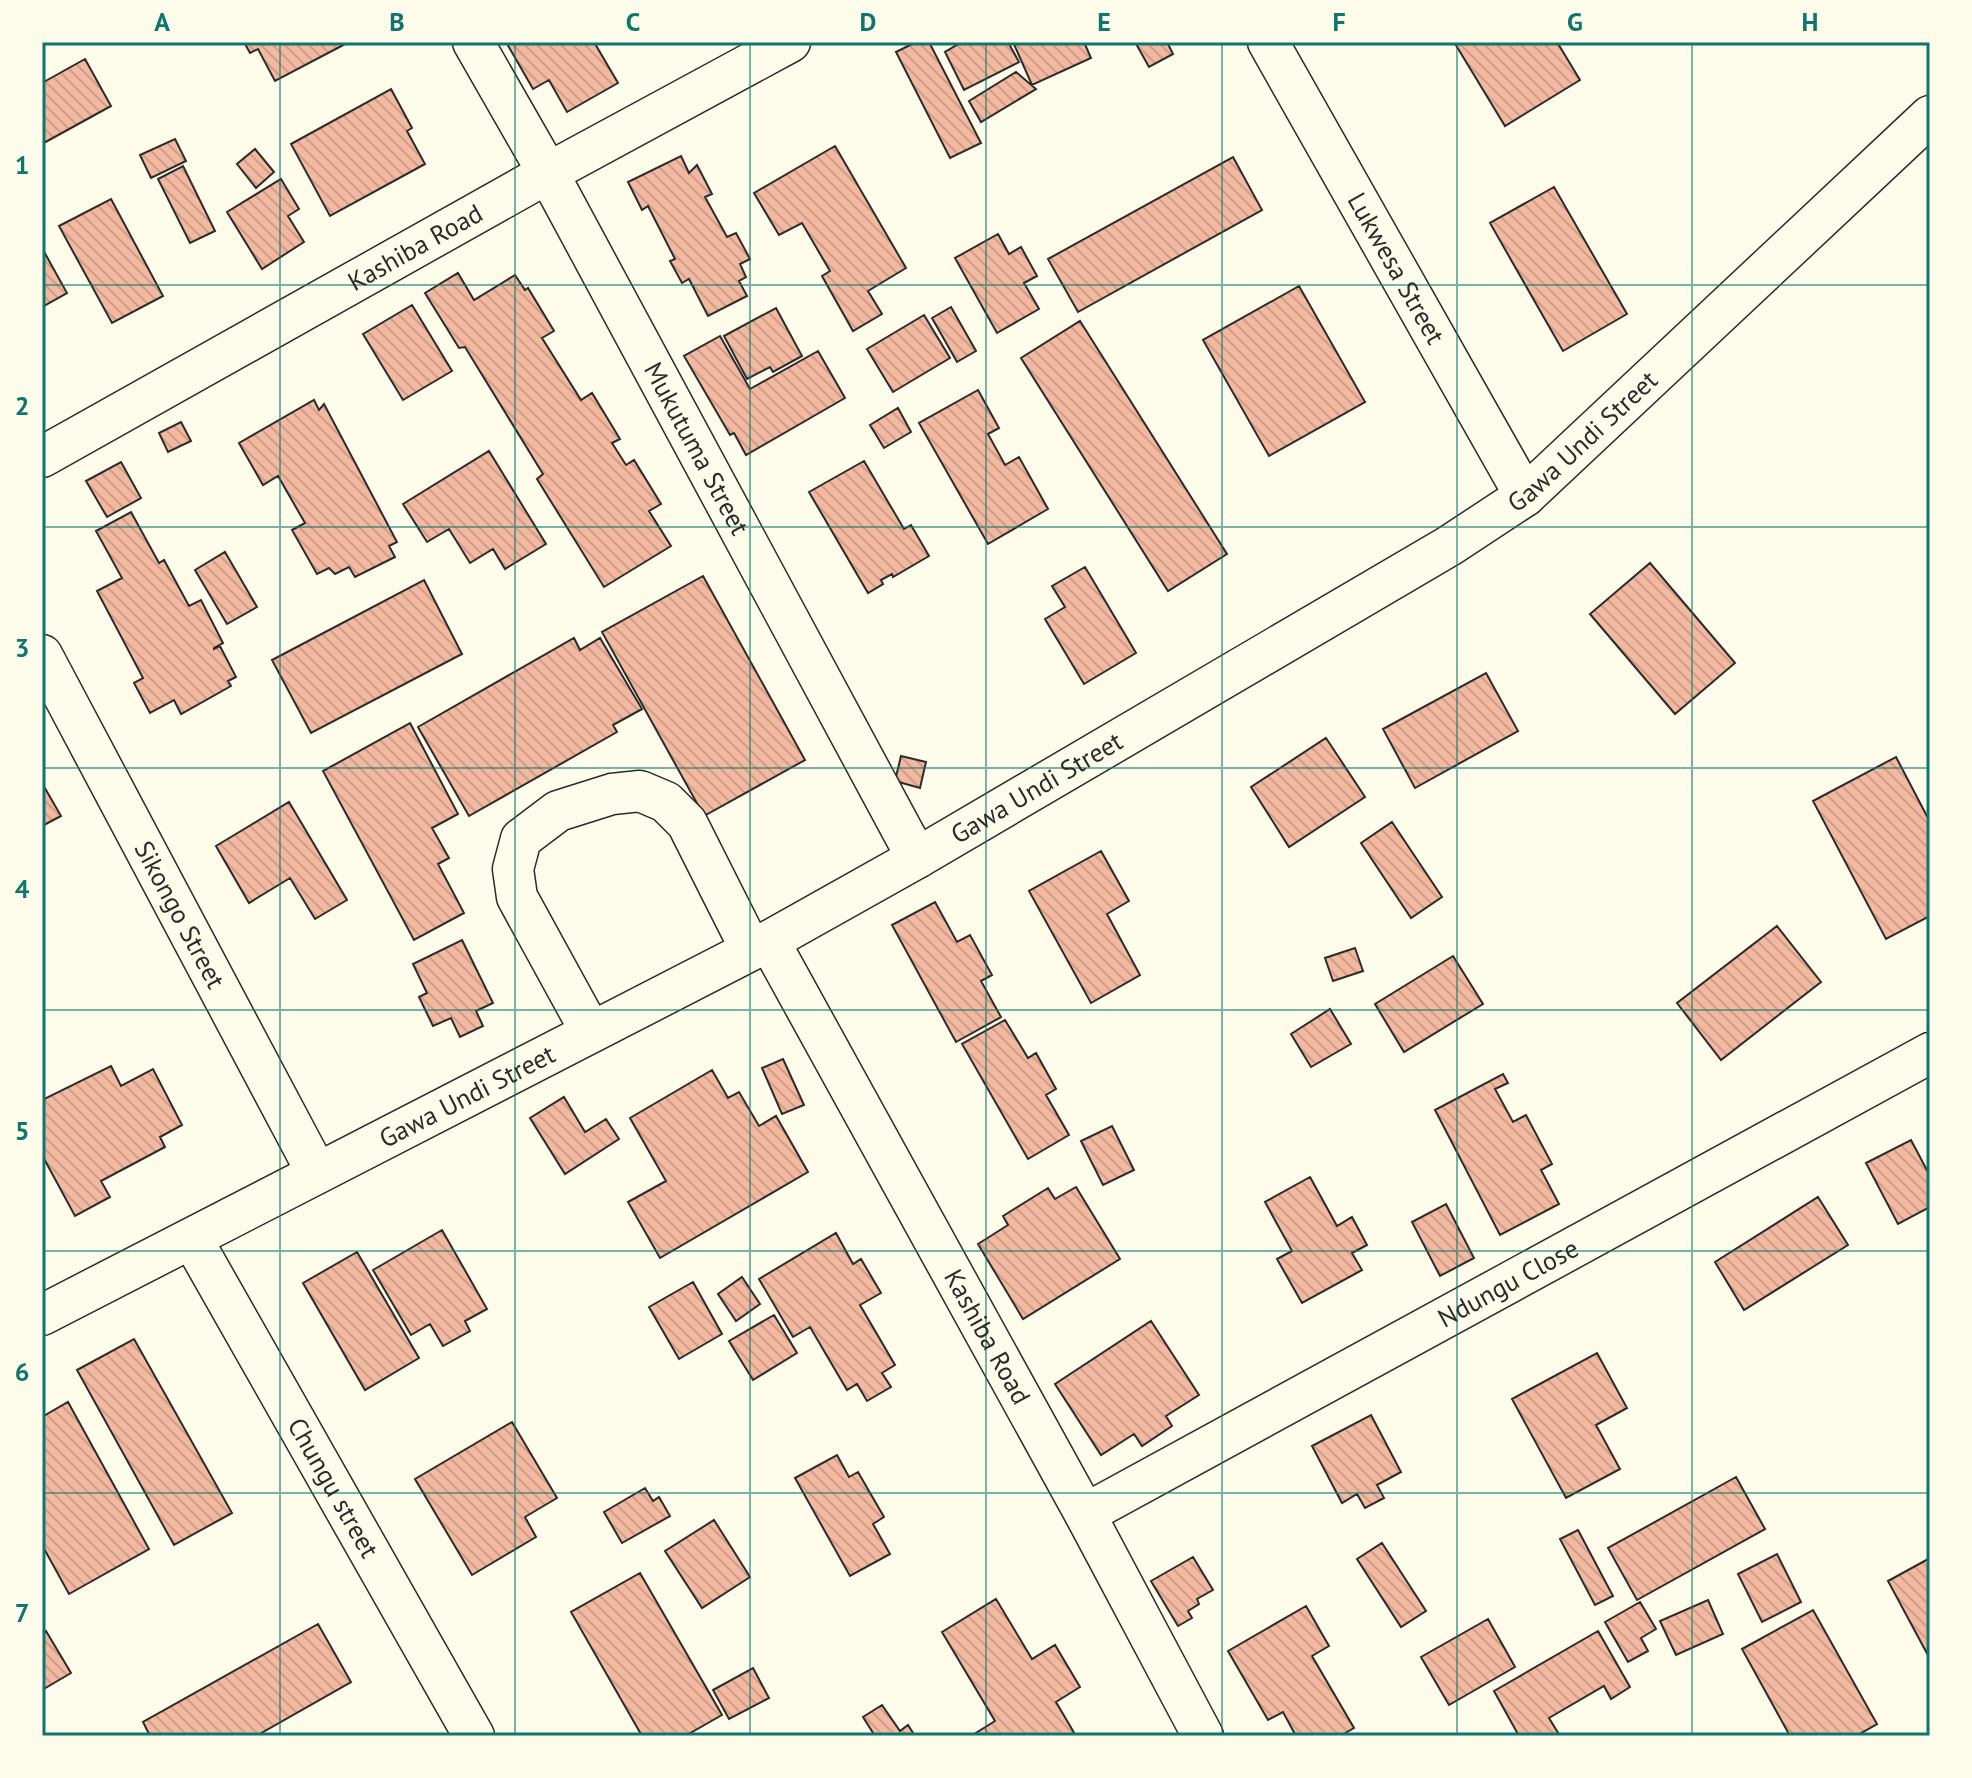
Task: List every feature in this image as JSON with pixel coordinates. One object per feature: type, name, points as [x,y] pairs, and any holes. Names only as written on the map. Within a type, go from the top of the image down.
[{"type":"street","name":"Mukutuma Street","points":[[473,42],[548,173],[917,858]]},
{"type":"street","name":"Kashiba Road","points":[[42,457],[548,173],[790,42]]},
{"type":"street","name":"Lukwesa Street","points":[[1268,42],[1525,496]]},
{"type":"street","name":"Gawa Undi Street","points":[[42,1315],[760,946],[917,858],[1435,554],[1525,496],[1923,137]]},
{"type":"street","name":"Sikongo Street","points":[[42,655],[317,1173]]},
{"type":"street","name":"Kashiba Road","points":[[591,1032],[517,897],[513,869],[521,839],[558,811],[612,794],[640,791],[666,802],[687,823],[1085,1514],[1203,1736]]},
{"type":"street","name":"Ndungu Close","points":[[1085,1514],[1930,1053]]},
{"type":"street","name":"Chungu street","points":[[192,1239],[474,1736]]},
{"type":"building","points":[[244,42],[349,42],[275,81],[258,49],[250,53]]},
{"type":"building","points":[[506,42],[594,42],[618,83],[567,112],[549,80],[533,89]]},
{"type":"building","points":[[916,42],[929,42],[981,143],[950,158],[896,52]]},
{"type":"building","points":[[962,42],[1008,42],[1019,62],[964,90],[945,52]]},
{"type":"building","points":[[1013,42],[1084,42],[1091,58],[1032,85]]},
{"type":"building","points":[[1135,42],[1167,42],[1173,54],[1149,67]]},
{"type":"building","points":[[1454,42],[1557,42],[1580,80],[1505,126]]},
{"type":"building","points":[[85,59],[111,106],[42,144],[42,83]]},
{"type":"building","points":[[1016,72],[1036,89],[981,122],[969,101]]},
{"type":"building","points":[[391,89],[412,128],[407,131],[425,164],[330,216],[291,144]]},
{"type":"building","points":[[175,139],[186,161],[151,178],[140,155]]},
{"type":"building","points":[[835,146],[906,268],[868,291],[882,314],[853,331],[822,276],[830,271],[802,223],[779,235],[754,193]]},
{"type":"building","points":[[255,149],[274,172],[256,188],[237,164]]},
{"type":"building","points":[[681,156],[689,173],[697,165],[712,194],[705,197],[727,237],[736,233],[750,259],[740,264],[746,277],[739,281],[747,296],[708,316],[689,279],[682,283],[670,261],[675,259],[648,206],[642,210],[628,182]]},
{"type":"building","points":[[1233,157],[1262,210],[1078,312],[1048,259]]},
{"type":"building","points":[[183,166],[215,231],[190,243],[158,179]]},
{"type":"building","points":[[281,179],[299,209],[288,216],[304,242],[262,269],[227,212]]},
{"type":"building","points":[[1554,187],[1627,314],[1563,351],[1490,223]]},
{"type":"building","points":[[111,199],[163,296],[112,323],[59,226]]},
{"type":"building","points":[[998,234],[1009,254],[1021,247],[1037,276],[1024,283],[1039,309],[997,333],[955,258]]},
{"type":"building","points":[[42,248],[67,293],[42,307]]},
{"type":"building","points":[[458,273],[474,300],[515,275],[525,290],[528,288],[554,331],[542,338],[581,400],[592,393],[620,439],[612,443],[626,465],[634,460],[661,504],[649,511],[671,546],[604,587],[537,479],[543,474],[465,347],[459,348],[425,293]]},
{"type":"building","points":[[1299,286],[1365,402],[1269,456],[1203,340]]},
{"type":"building","points":[[412,305],[452,371],[403,400],[363,334]]},
{"type":"building","points":[[951,307],[976,351],[957,362],[932,318]]},
{"type":"building","points":[[776,308],[802,356],[773,372],[770,367],[747,379],[724,336]]},
{"type":"building","points":[[924,315],[950,358],[893,392],[867,349]]},
{"type":"building","points":[[1080,321],[1227,554],[1168,591],[1021,358]]},
{"type":"building","points":[[720,336],[750,389],[818,351],[845,398],[746,455],[734,433],[730,435],[684,356]]},
{"type":"building","points":[[978,390],[999,428],[988,434],[1005,465],[1019,457],[1048,509],[988,544],[919,423]]},
{"type":"building","points":[[314,400],[319,410],[324,404],[397,542],[389,546],[395,557],[355,577],[349,567],[335,574],[329,568],[317,574],[292,530],[305,523],[278,476],[263,485],[239,443]]},
{"type":"building","points":[[898,408],[911,432],[884,448],[870,425]]},
{"type":"building","points":[[181,422],[191,441],[168,452],[159,433]]},
{"type":"building","points":[[489,451],[546,544],[505,569],[493,549],[470,563],[449,529],[427,542],[403,504]]},
{"type":"building","points":[[864,461],[904,529],[911,525],[929,556],[893,577],[892,574],[881,580],[883,584],[868,593],[809,492]]},
{"type":"building","points":[[121,462],[141,498],[107,517],[86,481]]},
{"type":"building","points":[[131,512],[159,563],[164,560],[189,606],[201,600],[223,643],[214,649],[220,646],[236,677],[228,681],[231,686],[181,714],[174,700],[150,713],[134,683],[143,678],[97,591],[122,578],[96,531]]},
{"type":"building","points":[[225,552],[257,607],[227,624],[195,570]]},
{"type":"building","points":[[1650,563],[1735,663],[1675,714],[1590,614]]},
{"type":"building","points":[[1085,567],[1136,653],[1084,684],[1045,619],[1065,607],[1052,586]]},
{"type":"building","points":[[703,576],[805,760],[704,816],[602,632]]},
{"type":"building","points":[[424,580],[462,654],[311,733],[272,660]]},
{"type":"building","points":[[574,638],[580,650],[600,638],[642,709],[613,725],[617,732],[469,816],[418,727]]},
{"type":"building","points":[[1486,673],[1518,731],[1415,788],[1383,729]]},
{"type":"building","points":[[410,723],[458,814],[432,828],[449,858],[438,864],[464,913],[414,940],[323,771]]},
{"type":"building","points":[[1326,738],[1365,797],[1289,847],[1251,787]]},
{"type":"building","points":[[901,756],[926,762],[920,788],[895,781]]},
{"type":"building","points":[[1896,757],[1930,822],[1930,916],[1886,939],[1813,801]]},
{"type":"building","points":[[42,783],[61,816],[42,826]]},
{"type":"building","points":[[289,802],[347,900],[315,919],[290,878],[249,903],[216,846]]},
{"type":"building","points":[[1392,822],[1442,897],[1411,918],[1361,843]]},
{"type":"building","points":[[1101,851],[1129,901],[1107,914],[1140,975],[1091,1003],[1029,891]]},
{"type":"building","points":[[935,902],[957,942],[970,935],[992,975],[981,981],[1001,1017],[956,1042],[892,925]]},
{"type":"building","points":[[1777,926],[1821,982],[1721,1060],[1677,1003]]},
{"type":"building","points":[[462,940],[493,1003],[476,1011],[483,1026],[460,1037],[451,1018],[433,1026],[419,997],[427,993],[413,964]]},
{"type":"building","points":[[1355,948],[1363,971],[1333,981],[1325,958]]},
{"type":"building","points":[[1453,956],[1483,1004],[1404,1052],[1375,1004]]},
{"type":"building","points":[[1330,1009],[1351,1044],[1311,1067],[1291,1034]]},
{"type":"building","points":[[1005,1020],[1028,1058],[1036,1053],[1056,1089],[1046,1095],[1069,1135],[1028,1159],[962,1044]]},
{"type":"building","points":[[783,1059],[804,1105],[782,1114],[762,1068]]},
{"type":"building","points":[[111,1066],[121,1086],[153,1069],[182,1125],[160,1137],[165,1147],[101,1181],[110,1197],[75,1216],[42,1155],[42,1100]]},
{"type":"building","points":[[712,1070],[728,1098],[739,1092],[759,1126],[776,1116],[808,1172],[660,1258],[628,1202],[666,1181],[630,1118]]},
{"type":"building","points":[[1503,1074],[1508,1083],[1495,1089],[1513,1122],[1526,1115],[1552,1164],[1541,1170],[1559,1204],[1500,1235],[1435,1110]]},
{"type":"building","points":[[564,1097],[585,1132],[606,1119],[619,1139],[565,1174],[530,1118]]},
{"type":"building","points":[[1112,1126],[1134,1170],[1103,1185],[1081,1141]]},
{"type":"building","points":[[1911,1140],[1930,1176],[1930,1207],[1898,1224],[1866,1163]]},
{"type":"building","points":[[1310,1177],[1337,1226],[1352,1217],[1367,1245],[1352,1253],[1362,1270],[1302,1303],[1277,1259],[1292,1251],[1265,1202]]},
{"type":"building","points":[[1076,1187],[1120,1259],[1023,1319],[978,1244],[1008,1225],[1003,1216],[1048,1188],[1055,1199]]},
{"type":"building","points":[[1818,1197],[1848,1245],[1744,1310],[1715,1262]]},
{"type":"building","points":[[1446,1204],[1474,1258],[1440,1276],[1412,1222]]},
{"type":"building","points":[[442,1230],[487,1309],[465,1321],[470,1331],[443,1346],[430,1324],[411,1335],[373,1270]]},
{"type":"building","points":[[836,1233],[853,1264],[861,1259],[881,1293],[860,1305],[895,1365],[882,1373],[891,1387],[867,1401],[857,1384],[847,1390],[810,1327],[793,1337],[759,1279]]},
{"type":"building","points":[[357,1252],[419,1358],[365,1390],[303,1283]]},
{"type":"building","points":[[742,1277],[760,1304],[736,1321],[718,1294]]},
{"type":"building","points":[[693,1282],[722,1334],[679,1359],[649,1307]]},
{"type":"building","points":[[774,1315],[797,1353],[753,1380],[729,1341]]},
{"type":"building","points":[[1151,1321],[1199,1395],[1166,1416],[1172,1426],[1142,1446],[1134,1434],[1101,1455],[1055,1384]]},
{"type":"building","points":[[134,1339],[232,1513],[174,1545],[77,1370]]},
{"type":"building","points":[[1597,1353],[1627,1408],[1596,1425],[1620,1469],[1566,1498],[1512,1399]]},
{"type":"building","points":[[68,1402],[149,1549],[69,1594],[42,1545],[42,1417]]},
{"type":"building","points":[[1371,1415],[1401,1472],[1377,1485],[1384,1498],[1365,1508],[1357,1494],[1342,1503],[1312,1446]]},
{"type":"building","points":[[512,1422],[557,1498],[525,1517],[536,1537],[472,1575],[415,1479]]},
{"type":"building","points":[[837,1455],[849,1477],[858,1472],[884,1517],[873,1524],[890,1554],[850,1576],[795,1478]]},
{"type":"building","points":[[1736,1477],[1765,1529],[1637,1600],[1608,1548]]},
{"type":"building","points":[[645,1488],[653,1501],[659,1497],[670,1516],[622,1543],[604,1512]]},
{"type":"building","points":[[714,1520],[750,1577],[702,1608],[665,1551]]},
{"type":"building","points":[[1578,1530],[1613,1596],[1595,1605],[1560,1539]]},
{"type":"building","points":[[1382,1543],[1426,1611],[1401,1627],[1357,1559]]},
{"type":"building","points":[[1777,1554],[1801,1602],[1762,1622],[1738,1574]]},
{"type":"building","points":[[1193,1557],[1213,1590],[1197,1599],[1199,1604],[1188,1611],[1192,1618],[1178,1626],[1151,1581]]},
{"type":"building","points":[[1930,1558],[1930,1659],[1888,1581]]},
{"type":"building","points":[[640,1573],[722,1715],[685,1736],[642,1736],[571,1612]]},
{"type":"building","points":[[996,1599],[1032,1659],[1055,1645],[1080,1687],[1056,1702],[1076,1736],[971,1736],[995,1721],[942,1632]]},
{"type":"building","points":[[1708,1600],[1723,1634],[1676,1655],[1660,1621]]},
{"type":"building","points":[[1640,1602],[1656,1629],[1641,1638],[1648,1651],[1628,1662],[1605,1622]]},
{"type":"building","points":[[1306,1606],[1329,1646],[1312,1656],[1354,1728],[1340,1736],[1296,1736],[1283,1712],[1268,1720],[1228,1651]]},
{"type":"building","points":[[1813,1610],[1877,1724],[1856,1736],[1790,1736],[1742,1649]]},
{"type":"building","points":[[1488,1619],[1515,1667],[1449,1705],[1421,1657]]},
{"type":"building","points":[[318,1624],[351,1682],[256,1736],[150,1736],[143,1722]]},
{"type":"building","points":[[46,1631],[71,1673],[42,1690],[42,1634]]},
{"type":"building","points":[[1598,1631],[1630,1687],[1611,1699],[1604,1686],[1549,1718],[1560,1736],[1519,1736],[1494,1691]]},
{"type":"building","points":[[753,1668],[769,1698],[729,1719],[713,1690]]},
{"type":"building","points":[[882,1705],[900,1731],[908,1725],[915,1736],[875,1736],[863,1717]]}]
